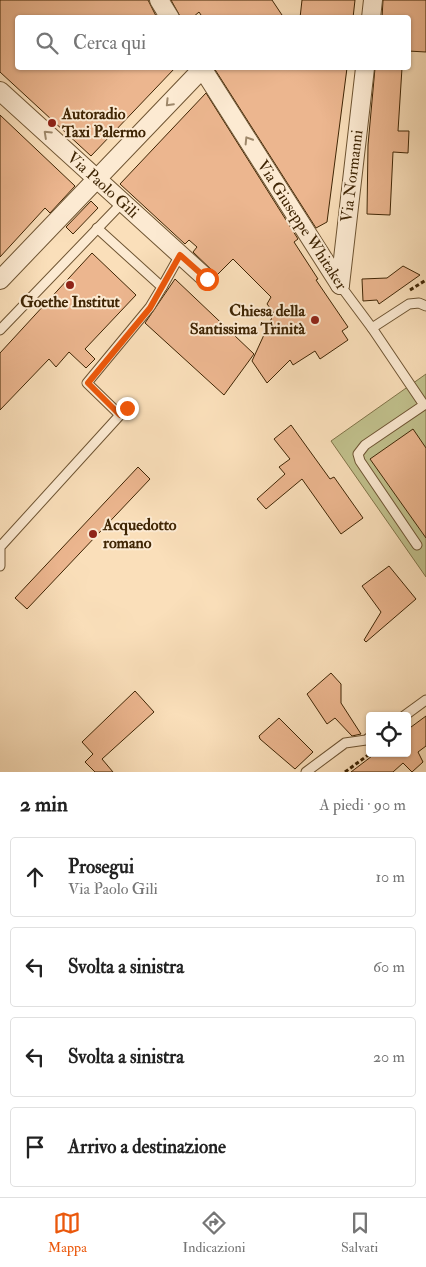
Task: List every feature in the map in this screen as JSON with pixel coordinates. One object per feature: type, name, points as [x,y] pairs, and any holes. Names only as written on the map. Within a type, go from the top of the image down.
[{"type":"street","points":[[159,0],[168,15]]},
{"type":"street","points":[[371,15],[373,0]]},
{"type":"street","points":[[0,280],[200,70]]},
{"type":"street","name":"Via Giuseppe Whitaker","points":[[203,70],[340,285]]},
{"type":"street","name":"Via Normanni","points":[[340,285],[365,70]]},
{"type":"street","name":"Via Paolo Gili","points":[[0,91],[207,279]]},
{"type":"lane","points":[[0,330],[122,203]]},
{"type":"lane","points":[[97,228],[162,287]]},
{"type":"lane","points":[[0,566],[0,547],[124,411],[88,383],[150,308],[180,255]]},
{"type":"lane","name":"Via Giuseppe Whitaker","points":[[340,285],[424,404],[365,445],[358,454],[360,461],[417,545]]},
{"type":"lane","points":[[372,328],[409,304],[419,303],[426,306]]},
{"type":"lane","points":[[410,712],[426,700]]},
{"type":"lane","points":[[306,772],[345,743],[366,740]]},
{"type":"path","points":[[345,772],[366,757]]},
{"type":"green space","points":[[426,374],[426,577],[331,441]]},
{"type":"building","points":[[0,0],[148,0],[156,15],[15,15],[15,70],[173,70],[91,156],[0,72]]},
{"type":"building","points":[[171,0],[272,0],[282,15],[201,15],[199,12],[196,15],[179,15]]},
{"type":"building","points":[[302,0],[355,0],[353,15],[300,15]]},
{"type":"building","points":[[383,0],[426,0],[426,52],[411,51],[411,15],[382,15]]},
{"type":"building","points":[[215,70],[347,70],[327,222],[316,228]]},
{"type":"building","points":[[375,70],[402,70],[398,131],[409,131],[408,153],[393,152],[390,215],[367,214],[368,145]]},
{"type":"building","points":[[206,93],[298,239],[294,242],[318,279],[316,280],[348,327],[342,331],[348,340],[320,359],[315,351],[293,365],[290,360],[267,383],[252,361],[274,313],[267,304],[271,297],[233,259],[217,275],[193,252],[197,247],[189,240],[185,244],[120,184]]},
{"type":"building","points":[[0,115],[75,186],[50,213],[45,208],[0,257]]},
{"type":"building","points":[[91,201],[98,208],[73,234],[66,227]]},
{"type":"building","points":[[92,253],[136,295],[85,349],[95,359],[86,368],[69,352],[56,367],[49,359],[0,410],[0,353]]},
{"type":"building","points":[[403,266],[420,275],[379,304],[377,300],[363,301],[362,279],[387,278]]},
{"type":"building","points":[[175,279],[254,354],[224,395],[145,323]]},
{"type":"building","points":[[291,425],[330,479],[334,477],[363,518],[341,534],[302,479],[266,509],[257,499],[285,474],[279,467],[290,459],[274,439]]},
{"type":"building","points":[[413,429],[426,448],[426,538],[370,459]]},
{"type":"building","points":[[138,467],[150,479],[27,609],[15,598]]},
{"type":"building","points":[[389,566],[416,599],[366,642],[364,640],[381,612],[362,586]]},
{"type":"building","points":[[331,673],[341,684],[341,703],[361,734],[352,736],[335,718],[327,724],[307,694]]},
{"type":"building","points":[[135,691],[154,712],[102,759],[113,772],[95,772],[85,762],[93,754],[82,742]]},
{"type":"building","points":[[426,716],[426,746],[418,752],[423,762],[412,772],[403,763],[393,772],[351,772],[371,757],[411,757],[411,727]]},
{"type":"building","points":[[279,718],[313,752],[295,769],[260,739],[259,736]]},
{"type":"place","name":"Autoradio Taxi Palermo","points":[[52,123]]},
{"type":"place","name":"Goethe Institut","points":[[70,285]]},
{"type":"place","name":"Chiesa della Santissima Trinità","points":[[315,320]]},
{"type":"place","name":"Acquedotto romano","points":[[93,534]]},
{"type":"route","points":[[127,408],[120,415],[88,383],[150,308],[180,255],[207,279]]}]
